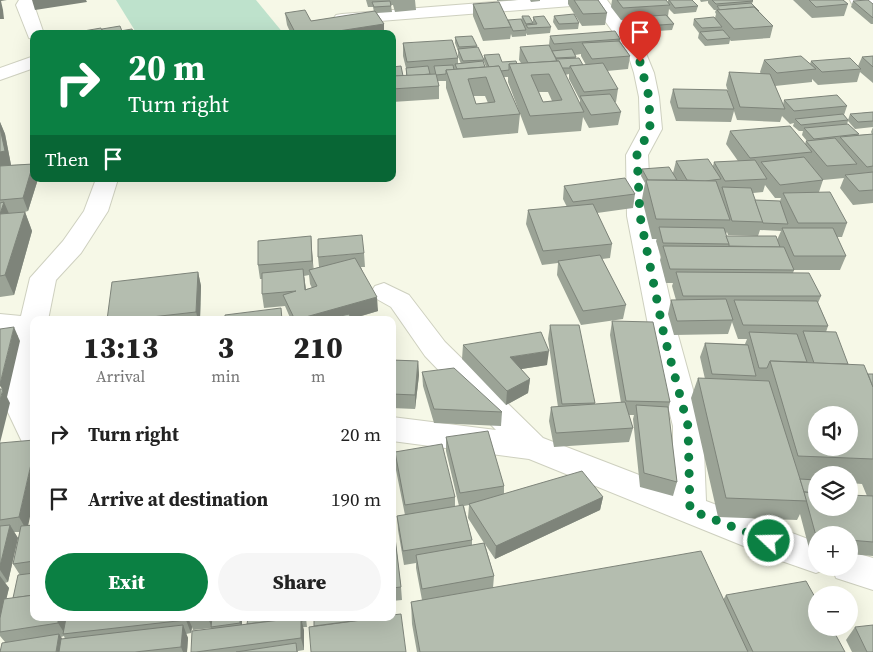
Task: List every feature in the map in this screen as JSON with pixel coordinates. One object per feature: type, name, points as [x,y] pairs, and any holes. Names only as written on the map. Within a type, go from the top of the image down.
[{"type":"street","points":[[27,0],[25,5],[34,30]]},
{"type":"street","points":[[331,20],[584,0]]},
{"type":"street","points":[[598,0],[636,51],[644,73],[649,97],[650,129],[637,155],[640,216],[664,335],[688,426],[690,510]]},
{"type":"street","points":[[858,0],[873,4]]},
{"type":"street","points":[[0,74],[30,63]]},
{"type":"street","points":[[35,316],[43,278],[72,247],[96,211],[105,182]]},
{"type":"street","points":[[384,292],[400,301],[434,349],[532,447]]},
{"type":"street","points":[[0,324],[30,323]]},
{"type":"street","points":[[30,350],[19,404],[30,427]]},
{"type":"street","points":[[396,430],[532,447],[808,554]]},
{"type":"street","points":[[858,570],[873,574]]},
{"type":"shaded area","points":[[116,0],[256,0],[281,30],[135,30]]},
{"type":"building","points":[[574,0],[598,0],[607,13],[583,14]]},
{"type":"building","points":[[617,0],[666,0],[670,5],[623,8]]},
{"type":"building","points":[[669,0],[692,0],[698,6],[675,8]]},
{"type":"building","points":[[712,0],[752,0],[753,1],[716,4]]},
{"type":"building","points":[[809,0],[843,0],[848,4],[816,7]]},
{"type":"building","points":[[868,0],[873,4],[873,18],[853,1]]},
{"type":"building","points":[[390,1],[391,6],[374,7],[372,2]]},
{"type":"building","points":[[499,2],[511,27],[484,29],[473,4]]},
{"type":"building","points":[[751,3],[759,11],[754,7],[720,10],[717,6]]},
{"type":"building","points":[[754,7],[773,26],[734,29],[717,10]]},
{"type":"building","points":[[305,10],[311,21],[375,11],[384,24],[345,30],[294,30],[285,13]]},
{"type":"building","points":[[574,14],[579,23],[559,24],[554,16]]},
{"type":"building","points":[[666,15],[674,24],[645,26],[638,17]]},
{"type":"building","points":[[522,16],[529,16],[533,23],[526,24]]},
{"type":"building","points":[[544,16],[551,27],[528,28],[526,25],[537,24],[533,17]]},
{"type":"building","points":[[714,17],[722,27],[702,28],[694,19]]},
{"type":"building","points":[[521,19],[526,30],[513,31],[508,20]]},
{"type":"building","points":[[120,26],[122,30],[102,30]]},
{"type":"building","points":[[723,30],[730,38],[707,40],[700,32]]},
{"type":"building","points":[[615,31],[620,39],[554,44],[550,36]]},
{"type":"building","points":[[472,36],[477,46],[459,47],[455,37]]},
{"type":"building","points":[[452,40],[458,58],[407,62],[403,43]]},
{"type":"building","points":[[619,41],[630,56],[592,59],[582,43]]},
{"type":"building","points":[[549,45],[557,61],[528,63],[520,47]]},
{"type":"building","points":[[478,47],[484,60],[463,61],[458,49]]},
{"type":"building","points":[[572,49],[576,57],[556,58],[552,51]]},
{"type":"building","points":[[499,54],[502,62],[516,61],[517,64],[509,64],[509,70],[501,71],[499,66],[489,67],[484,55]]},
{"type":"building","points":[[801,56],[816,69],[777,73],[764,60]]},
{"type":"building","points":[[873,56],[873,67],[862,57]]},
{"type":"building","points":[[579,58],[583,65],[570,66],[570,68],[562,68],[556,59]]},
{"type":"building","points":[[850,58],[861,69],[822,72],[811,61]]},
{"type":"building","points":[[483,61],[485,67],[457,69],[455,64]]},
{"type":"building","points":[[559,61],[584,112],[530,116],[509,64]],"holes":[[[549,74],[562,100],[543,102],[531,75]]]},
{"type":"building","points":[[603,63],[618,89],[584,92],[570,66]]},
{"type":"building","points":[[453,65],[454,70],[446,70],[446,74],[436,75],[434,66]]},
{"type":"building","points":[[401,66],[403,76],[396,76],[396,67]]},
{"type":"building","points":[[428,66],[430,74],[407,76],[406,68]]},
{"type":"building","points":[[499,66],[520,114],[463,119],[446,70]],"holes":[[[486,77],[495,102],[476,104],[468,79]]]},
{"type":"building","points":[[729,72],[770,74],[785,109],[740,107]]},
{"type":"building","points":[[436,74],[439,86],[396,89],[396,76]]},
{"type":"building","points":[[673,89],[727,90],[734,109],[678,108]]},
{"type":"building","points":[[610,94],[621,112],[591,115],[580,96]]},
{"type":"building","points":[[837,95],[847,106],[794,111],[784,100]]},
{"type":"building","points":[[873,112],[873,121],[858,122],[850,114]]},
{"type":"building","points":[[843,114],[848,120],[801,125],[795,119]]},
{"type":"building","points":[[848,124],[859,134],[814,139],[804,128]]},
{"type":"building","points":[[790,126],[812,152],[750,158],[730,131]]},
{"type":"building","points":[[0,128],[5,151],[0,152]]},
{"type":"building","points":[[873,134],[873,166],[867,167],[840,137]]},
{"type":"building","points":[[835,138],[857,164],[827,166],[806,141]]},
{"type":"building","points":[[804,157],[823,180],[780,185],[761,162]]},
{"type":"building","points":[[708,159],[721,179],[705,181],[687,180],[676,161]]},
{"type":"building","points":[[755,160],[767,179],[725,181],[714,162]]},
{"type":"building","points":[[30,164],[30,174],[23,198],[0,200],[0,166]]},
{"type":"building","points":[[669,167],[677,180],[648,180],[642,169]]},
{"type":"building","points":[[873,172],[873,190],[859,191],[845,175]]},
{"type":"building","points":[[625,178],[635,194],[573,202],[564,186]]},
{"type":"building","points":[[646,180],[716,181],[730,220],[656,219]]},
{"type":"building","points":[[722,187],[751,188],[763,222],[732,221]]},
{"type":"building","points":[[830,192],[847,223],[798,223],[783,193]]},
{"type":"building","points":[[755,200],[780,201],[788,224],[763,223]]},
{"type":"building","points":[[4,202],[0,214],[0,203]]},
{"type":"building","points":[[593,204],[612,244],[543,251],[528,210]]},
{"type":"building","points":[[25,212],[5,275],[0,276],[0,214]]},
{"type":"building","points":[[659,227],[724,228],[729,244],[663,243]]},
{"type":"building","points":[[782,228],[833,228],[846,256],[794,256]]},
{"type":"building","points":[[362,235],[364,253],[318,257],[318,239]]},
{"type":"building","points":[[311,236],[312,261],[258,265],[258,241]]},
{"type":"building","points":[[726,236],[776,236],[780,247],[729,246]]},
{"type":"building","points":[[663,246],[784,247],[794,270],[670,269]]},
{"type":"building","points":[[600,255],[626,305],[583,311],[558,261]]},
{"type":"building","points":[[355,258],[377,297],[309,316],[293,316],[283,295],[296,291],[262,294],[262,273],[303,269],[305,290],[317,286],[309,270]]},
{"type":"building","points":[[198,272],[196,312],[160,316],[108,316],[112,282]]},
{"type":"building","points":[[676,272],[809,273],[821,296],[683,296]]},
{"type":"building","points":[[726,299],[733,320],[677,321],[671,300]]},
{"type":"building","points":[[734,300],[817,301],[828,326],[743,325]]},
{"type":"building","points":[[281,308],[282,316],[225,316]]},
{"type":"building","points":[[612,321],[653,322],[670,402],[626,401]]},
{"type":"building","points":[[550,325],[579,325],[595,403],[562,404]]},
{"type":"building","points":[[14,327],[0,384],[0,329]]},
{"type":"building","points":[[803,331],[836,332],[848,364],[814,363]]},
{"type":"building","points":[[541,332],[549,351],[510,357],[530,379],[507,391],[463,345]]},
{"type":"building","points":[[749,332],[797,334],[807,362],[770,361],[767,368],[759,368]]},
{"type":"building","points":[[705,343],[748,345],[756,376],[712,374]]},
{"type":"building","points":[[396,360],[418,361],[415,395],[396,394]]},
{"type":"building","points":[[770,361],[864,365],[873,387],[873,459],[798,456]]},
{"type":"building","points":[[454,368],[502,412],[434,409],[422,372]]},
{"type":"building","points":[[868,374],[873,374],[873,387]]},
{"type":"building","points":[[698,378],[769,381],[807,501],[726,498]]},
{"type":"building","points":[[0,389],[3,389],[0,400]]},
{"type":"building","points":[[625,402],[633,428],[556,433],[551,407]]},
{"type":"building","points":[[636,405],[668,407],[677,482],[644,473]]},
{"type":"building","points":[[488,431],[504,486],[460,493],[446,437]]},
{"type":"building","points":[[30,440],[30,469],[19,517],[0,520],[0,443]]},
{"type":"building","points":[[442,444],[455,497],[405,505],[396,452]]},
{"type":"building","points":[[582,471],[603,497],[496,546],[469,504]]},
{"type":"building","points":[[800,479],[808,480],[808,492],[804,492]]},
{"type":"building","points":[[804,492],[808,492],[808,507]]},
{"type":"building","points":[[858,495],[873,496],[873,542],[858,541],[858,526],[813,526],[811,516],[858,516]]},
{"type":"building","points":[[463,505],[472,540],[403,551],[397,516]]},
{"type":"building","points":[[10,525],[0,566],[0,526]]},
{"type":"building","points":[[30,525],[30,562],[13,564],[21,526]]},
{"type":"building","points":[[484,543],[494,576],[422,589],[416,555]]},
{"type":"building","points":[[396,546],[401,587],[396,588]]},
{"type":"building","points":[[701,551],[748,652],[420,652],[411,602]]},
{"type":"building","points":[[30,574],[30,596],[13,598],[18,575]]},
{"type":"building","points":[[806,581],[809,586],[808,636],[836,636],[845,652],[753,652],[726,595]]},
{"type":"building","points":[[30,596],[30,621],[58,621],[58,623],[0,632],[0,618],[4,599]]},
{"type":"building","points":[[401,614],[406,652],[311,652],[309,627],[354,621],[396,621],[396,615]]},
{"type":"building","points":[[65,621],[177,621],[63,634]]},
{"type":"building","points":[[212,621],[240,621],[240,623],[211,627]]},
{"type":"building","points":[[248,621],[272,621],[247,624]]},
{"type":"building","points":[[272,621],[301,621],[301,638],[196,652],[191,652],[192,631]]},
{"type":"building","points":[[314,621],[352,621],[314,626]]},
{"type":"building","points":[[183,625],[181,647],[135,652],[59,652],[61,639]]},
{"type":"building","points":[[873,625],[873,652],[867,652],[858,633],[858,627]]},
{"type":"building","points":[[59,634],[56,652],[0,652],[2,643]]},
{"type":"building","points":[[296,643],[297,652],[236,652]]},
{"type":"route","points":[[640,62],[649,97],[650,129],[637,155],[640,216],[664,335],[688,426],[690,510],[769,541]]}]
